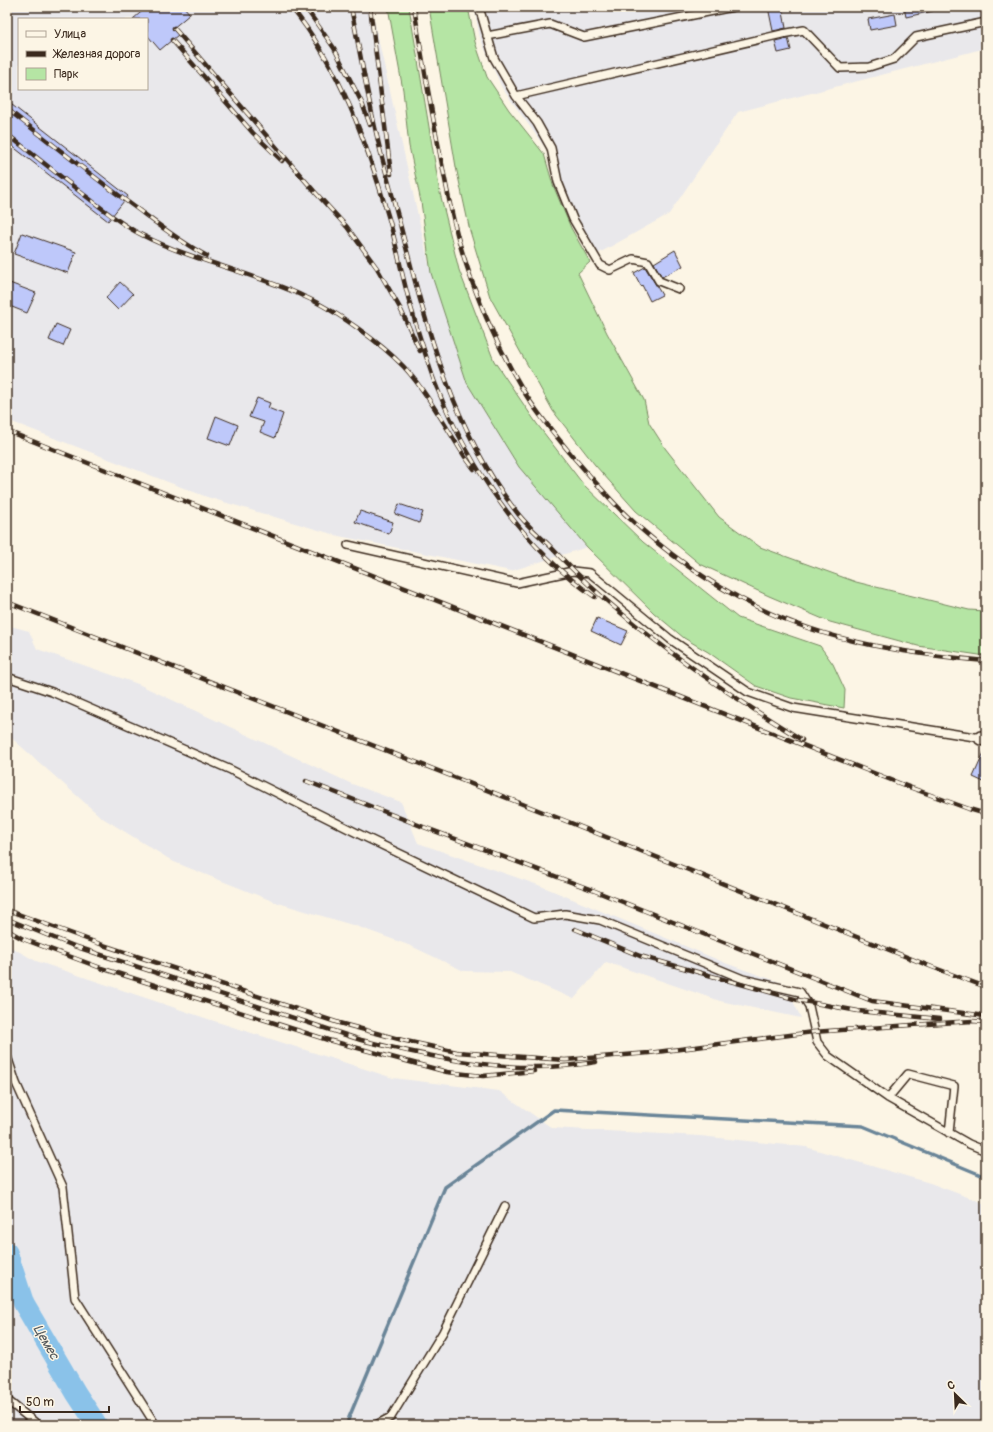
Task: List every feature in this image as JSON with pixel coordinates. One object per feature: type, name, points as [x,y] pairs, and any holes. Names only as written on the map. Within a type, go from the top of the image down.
[{"type":"lane","points":[[478,7],[494,58],[516,96],[537,122],[551,148],[558,182],[573,219],[600,265],[610,270],[633,259],[648,262],[659,281],[679,289]]},
{"type":"lane","points":[[487,36],[550,24],[584,37],[733,7]]},
{"type":"lane","points":[[516,96],[804,30],[840,68],[869,67],[894,59],[916,37],[986,22]]},
{"type":"lane","points":[[348,545],[517,583],[573,571],[590,573],[670,639],[748,692],[793,708],[983,738]]},
{"type":"lane","points":[[7,677],[52,692],[231,770],[363,836],[534,918],[565,914],[600,920],[743,979],[800,992],[809,1006],[817,1042],[828,1056],[888,1098],[969,1144],[986,1151]]},
{"type":"lane","points":[[7,1056],[16,1083],[63,1186],[75,1298],[155,1424],[158,1425]]},
{"type":"lane","points":[[888,1098],[908,1074],[954,1086],[949,1133]]},
{"type":"lane","points":[[376,1425],[391,1417],[443,1332],[505,1206]]},
{"type":"lane","points":[[7,1400],[38,1425]]},
{"type":"shaded area","points":[[7,7],[371,7],[431,273],[467,383],[519,467],[587,547],[511,571],[339,536],[207,497],[7,420]]},
{"type":"shaded area","points":[[474,7],[986,7],[986,48],[738,112],[669,214],[592,257],[549,153],[502,88],[480,38]]},
{"type":"shaded area","points":[[7,625],[29,631],[37,649],[138,684],[352,784],[401,802],[418,843],[541,886],[728,964],[785,984],[801,1018],[720,1001],[606,962],[574,999],[510,972],[464,971],[411,946],[359,927],[275,902],[174,862],[101,817],[7,734]]},
{"type":"shaded area","points":[[7,945],[36,961],[211,1020],[393,1078],[499,1091],[552,1128],[700,1136],[806,1147],[930,1183],[986,1204],[986,1425],[7,1425]]},
{"type":"green space","points":[[388,7],[409,7],[440,193],[459,270],[494,361],[537,424],[583,484],[643,542],[738,618],[820,646],[833,664],[845,690],[844,708],[791,698],[756,686],[708,652],[684,638],[654,613],[587,547],[519,467],[467,383],[431,273],[421,202],[409,146],[403,90]]},
{"type":"green space","points":[[429,7],[468,7],[475,42],[487,77],[509,110],[544,154],[553,185],[571,228],[590,262],[578,273],[607,333],[644,400],[649,423],[665,448],[719,517],[760,547],[856,582],[969,610],[986,611],[986,656],[918,646],[830,622],[700,564],[636,511],[595,465],[553,411],[490,297],[470,231],[456,167]]},
{"type":"building","points":[[147,7],[184,7],[190,14],[172,29],[178,35],[160,50],[148,36],[148,18],[134,18]]},
{"type":"building","points":[[768,7],[782,7],[786,28],[773,31]]},
{"type":"building","points":[[904,7],[933,7],[933,11],[906,17]]},
{"type":"building","points":[[895,14],[897,25],[870,30],[868,19]]},
{"type":"building","points":[[788,38],[791,50],[778,53],[775,41]]},
{"type":"building","points":[[7,101],[128,196],[108,221],[7,142]]},
{"type":"building","points":[[22,233],[76,252],[68,273],[14,254]]},
{"type":"building","points":[[675,250],[683,266],[662,277],[654,263]]},
{"type":"building","points":[[645,267],[662,295],[650,301],[634,273]]},
{"type":"building","points":[[7,282],[36,293],[27,313],[7,305]]},
{"type":"building","points":[[120,282],[133,294],[118,310],[106,298]]},
{"type":"building","points":[[56,324],[70,330],[63,346],[49,340]]},
{"type":"building","points":[[257,398],[270,403],[268,408],[283,414],[275,438],[260,432],[264,422],[249,417]]},
{"type":"building","points":[[216,416],[238,425],[230,446],[208,438]]},
{"type":"building","points":[[399,504],[423,512],[419,523],[395,514]]},
{"type":"building","points":[[360,511],[393,522],[389,534],[355,522]]},
{"type":"building","points":[[597,618],[628,631],[621,645],[591,631]]},
{"type":"building","points":[[986,748],[986,783],[973,777]]},
{"type":"waterway","points":[[348,1420],[445,1187],[554,1110],[863,1126],[986,1177]]},
{"type":"waterway","name":"Цемес","points":[[7,1252],[24,1304],[76,1393],[97,1425]]},
{"type":"railway","points":[[291,7],[309,31],[324,55],[338,81],[362,135],[381,191],[409,302],[432,374],[450,418],[465,448],[501,504],[522,530],[545,555],[569,577],[595,597]]},
{"type":"railway","points":[[305,7],[334,48],[362,103],[370,125]]},
{"type":"railway","points":[[351,7],[381,155],[420,300],[444,376],[459,413],[476,449],[496,483],[526,523],[605,600],[636,626],[701,674],[734,697],[802,740]]},
{"type":"railway","points":[[370,7],[391,174]]},
{"type":"railway","points":[[414,7],[430,102],[450,204],[467,267],[480,303],[496,339],[523,390],[554,434],[607,496],[672,555],[705,578],[739,598],[784,619],[840,638],[927,655],[986,661]]},
{"type":"railway","points":[[174,28],[314,191],[347,227],[377,268],[400,308],[420,351]]},
{"type":"railway","points":[[172,40],[253,133],[282,161]]},
{"type":"railway","points":[[7,109],[153,221],[180,240],[207,256]]},
{"type":"railway","points":[[7,134],[104,210],[134,231],[181,252],[263,280],[303,296],[329,309],[370,337],[404,367],[412,377],[429,399],[474,469]]},
{"type":"railway","points":[[7,431],[909,787],[986,814]]},
{"type":"railway","points":[[7,602],[986,987]]},
{"type":"railway","points":[[306,781],[595,891],[872,1001],[986,1016]]},
{"type":"railway","points":[[7,910],[103,945],[339,1023],[406,1041],[457,1052],[565,1060],[649,1053],[813,1032],[972,1021],[986,1022]]},
{"type":"railway","points":[[7,919],[74,946],[361,1040],[448,1059],[507,1066],[566,1066],[596,1062]]},
{"type":"railway","points":[[575,929],[640,956],[798,1000],[858,1011],[940,1019]]},
{"type":"railway","points":[[7,930],[23,939],[101,968],[328,1040],[447,1072],[483,1076],[534,1071]]}]
